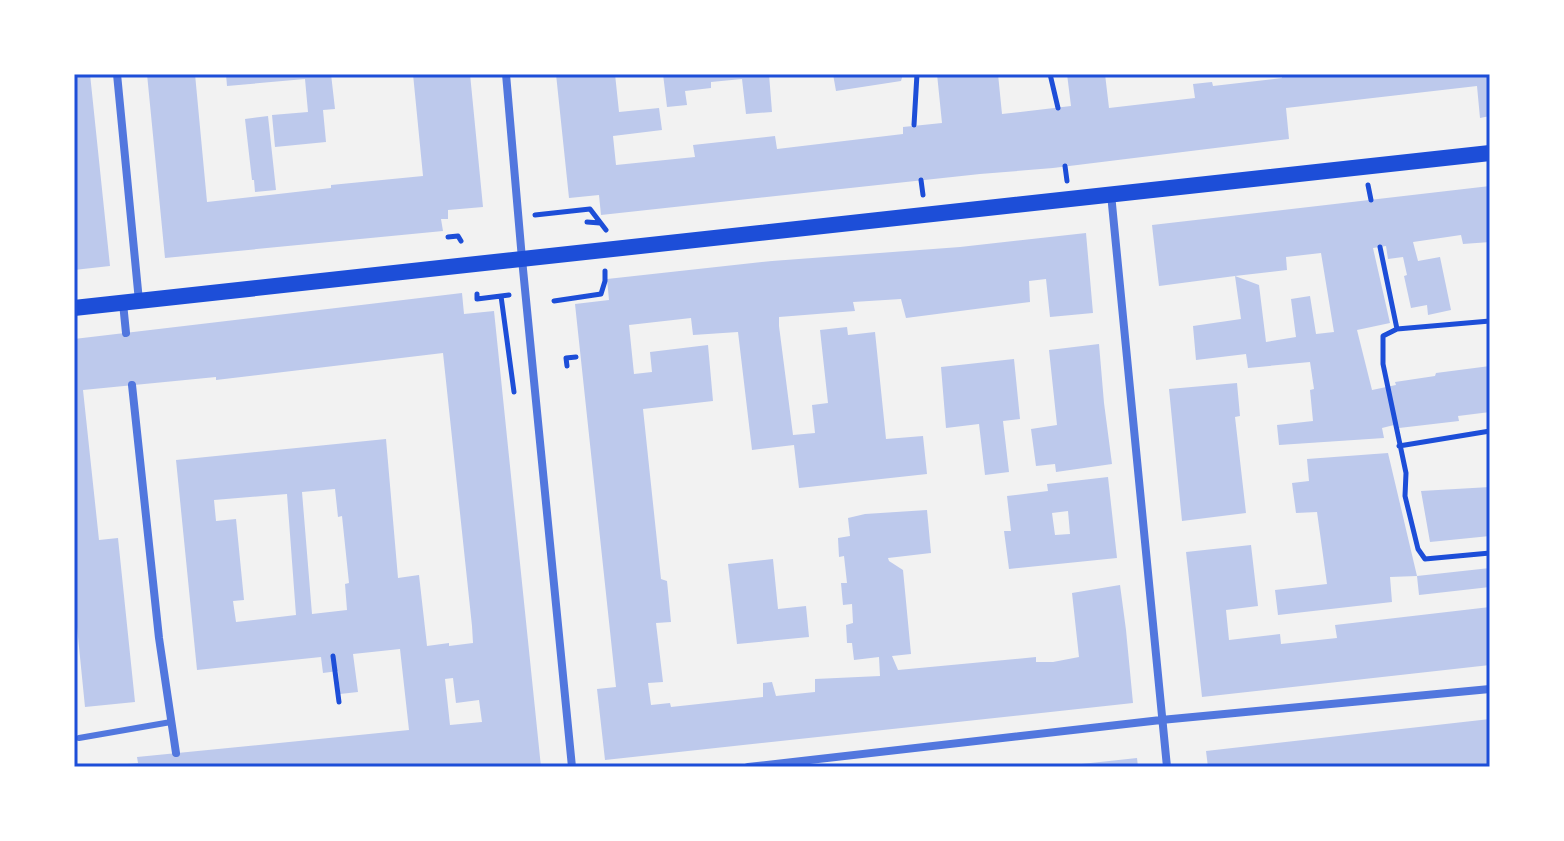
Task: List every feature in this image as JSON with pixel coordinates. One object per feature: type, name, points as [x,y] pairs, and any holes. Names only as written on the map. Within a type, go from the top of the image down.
[{"type":"main road","points":[[74,308],[1490,153]]},
{"type":"street","points":[[117,74],[131,302],[126,333]]},
{"type":"street","points":[[506,74],[572,767]]},
{"type":"street","points":[[1111,194],[1167,767]]},
{"type":"street","points":[[132,385],[159,638],[176,753]]},
{"type":"street","points":[[748,767],[1161,720],[1490,689]]},
{"type":"lane","points":[[79,738],[171,722]]},
{"type":"path","points":[[914,125],[917,74]]},
{"type":"path","points":[[1050,74],[1058,108]]},
{"type":"path","points":[[518,217],[590,209],[612,248],[601,294],[554,301]]},
{"type":"path","points":[[587,225],[598,224]]},
{"type":"path","points":[[448,237],[460,236]]},
{"type":"path","points":[[1380,247],[1397,329]]},
{"type":"path","points":[[597,282],[605,281]]},
{"type":"path","points":[[477,294],[477,299],[518,294]]},
{"type":"path","points":[[501,296],[514,392]]},
{"type":"path","points":[[1490,321],[1397,329],[1383,336],[1383,364],[1406,473],[1405,496],[1418,549],[1425,559],[1490,553]]},
{"type":"path","points":[[567,366],[566,358],[576,357]]},
{"type":"path","points":[[1399,446],[1490,431]]},
{"type":"path","points":[[333,656],[339,702]]},
{"type":"building","points":[[74,74],[90,74],[110,266],[74,270]]},
{"type":"building","points":[[147,74],[195,74],[207,202],[423,176],[413,74],[470,74],[483,207],[448,210],[448,219],[441,219],[443,231],[165,258]]},
{"type":"building","points":[[226,74],[331,74],[335,109],[323,110],[326,142],[275,147],[272,115],[308,112],[305,79],[227,86]]},
{"type":"building","points":[[556,74],[615,74],[619,112],[659,108],[662,130],[613,136],[616,165],[695,157],[693,145],[775,136],[777,149],[903,134],[903,127],[942,123],[937,74],[998,74],[1002,114],[1071,106],[1067,74],[1105,74],[1109,108],[1195,98],[1193,84],[1212,82],[1213,86],[1282,78],[1282,74],[1490,74],[1490,116],[1480,118],[1477,86],[1286,108],[1289,139],[1053,168],[601,215],[599,195],[569,198]]},
{"type":"building","points":[[663,74],[769,74],[772,112],[746,114],[742,79],[711,82],[711,88],[685,91],[687,105],[667,107]]},
{"type":"building","points":[[833,74],[903,74],[901,81],[836,91]]},
{"type":"building","points":[[268,116],[276,190],[255,192],[245,119]]},
{"type":"building","points":[[1490,186],[1490,242],[1463,244],[1461,235],[1413,242],[1418,261],[1440,257],[1451,310],[1428,315],[1427,305],[1411,308],[1403,257],[1388,259],[1386,246],[1373,248],[1390,323],[1357,330],[1372,390],[1396,385],[1395,382],[1435,376],[1436,373],[1490,366],[1490,412],[1458,416],[1459,421],[1399,428],[1398,424],[1382,428],[1384,438],[1279,445],[1277,425],[1313,421],[1310,390],[1314,389],[1310,362],[1248,368],[1246,354],[1196,360],[1193,326],[1241,319],[1235,276],[1159,286],[1152,225]],"holes":[[[1321,253],[1334,332],[1316,334],[1310,296],[1291,299],[1296,337],[1266,342],[1259,285],[1235,276],[1287,270],[1286,257]]]},
{"type":"building","points":[[1086,233],[1093,313],[1050,317],[1046,279],[1029,281],[1030,302],[906,318],[901,299],[853,302],[855,311],[779,317],[793,435],[815,433],[812,405],[828,403],[820,330],[847,327],[848,335],[875,332],[886,439],[923,436],[927,474],[799,488],[794,445],[752,450],[738,332],[693,335],[691,318],[629,325],[634,374],[652,372],[650,352],[708,345],[713,401],[643,409],[661,579],[667,581],[671,622],[656,623],[663,682],[648,683],[651,705],[670,703],[671,707],[763,697],[763,683],[772,682],[776,696],[815,692],[815,679],[880,676],[879,657],[854,660],[852,643],[847,643],[846,625],[853,623],[852,604],[843,605],[841,583],[847,583],[844,556],[839,557],[838,538],[850,536],[848,518],[927,510],[931,553],[888,558],[903,570],[911,654],[892,656],[898,670],[1036,657],[1036,662],[1053,662],[1079,657],[1072,593],[1120,585],[1133,703],[605,760],[597,689],[616,687],[575,304],[609,300],[607,279]]},
{"type":"building","points":[[462,293],[464,314],[494,311],[541,767],[116,767],[138,763],[137,757],[409,730],[400,649],[353,654],[358,692],[340,694],[338,671],[323,673],[321,657],[197,670],[176,460],[386,439],[398,578],[419,575],[427,646],[473,643],[472,626],[443,353],[216,380],[216,377],[83,390],[99,540],[118,538],[135,702],[85,707],[74,597],[74,339]],"holes":[[[335,489],[338,517],[342,516],[349,583],[345,584],[347,610],[312,614],[302,492]],[[287,494],[296,615],[236,622],[233,601],[244,600],[236,519],[216,521],[214,500]],[[453,678],[456,703],[479,700],[482,722],[450,725],[445,679]]]},
{"type":"building","points":[[1099,344],[1112,464],[1056,472],[1055,464],[1036,466],[1031,429],[1057,425],[1049,350]]},
{"type":"building","points":[[1014,359],[1020,419],[1003,421],[1009,472],[985,475],[979,424],[946,428],[941,367]]},
{"type":"building","points":[[1237,383],[1240,416],[1235,417],[1246,513],[1182,521],[1169,389]]},
{"type":"building","points":[[1388,453],[1417,576],[1390,577],[1392,602],[1278,615],[1275,590],[1327,584],[1317,512],[1296,513],[1292,483],[1309,481],[1307,459]]},
{"type":"building","points":[[1108,477],[1117,558],[1009,569],[1004,531],[1011,531],[1007,496],[1048,491],[1047,484]],"holes":[[[1068,511],[1070,534],[1055,535],[1052,513]]]},
{"type":"building","points":[[1490,487],[1490,536],[1430,542],[1421,491]]},
{"type":"building","points":[[1251,545],[1258,606],[1226,610],[1229,640],[1280,634],[1281,644],[1337,638],[1335,625],[1490,607],[1490,665],[1202,697],[1186,552]]},
{"type":"building","points":[[773,559],[778,609],[806,606],[809,637],[737,644],[728,564]]},
{"type":"building","points":[[1490,568],[1490,587],[1419,595],[1417,576]]},
{"type":"building","points":[[1490,719],[1490,767],[1208,767],[1206,751]]},
{"type":"building","points":[[1137,758],[1138,767],[1072,767],[1072,765]]}]
